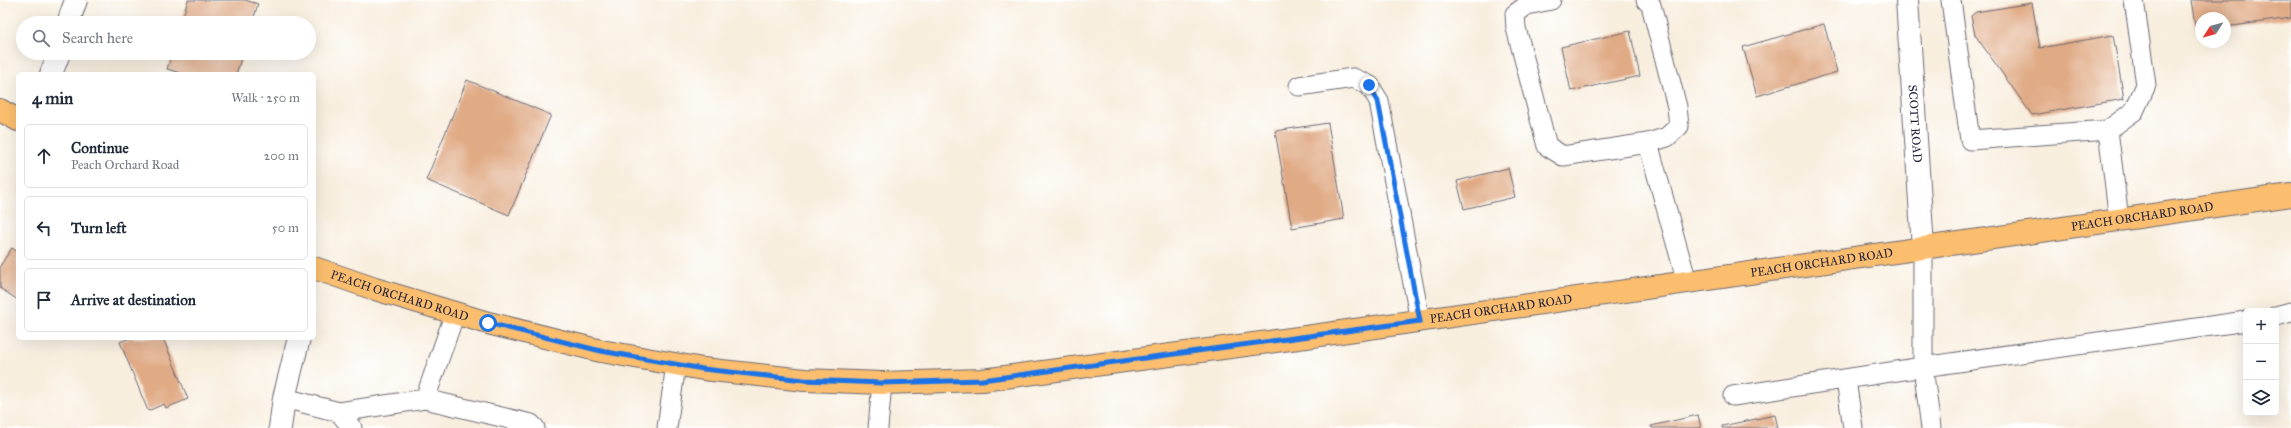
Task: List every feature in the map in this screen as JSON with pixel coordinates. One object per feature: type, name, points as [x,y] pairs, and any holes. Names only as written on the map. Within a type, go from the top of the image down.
[{"type":"main road","points":[[0,110],[16,119]]},
{"type":"main road","name":"PEACH ORCHARD ROAD","points":[[316,269],[375,289],[455,313],[601,351],[676,364],[804,380],[882,383],[982,380],[1420,321],[2291,195]]},
{"type":"street","points":[[70,16],[76,0]]},
{"type":"street","name":"SCOTT ROAD","points":[[1908,0],[1923,248]]},
{"type":"street","points":[[52,72],[56,60]]},
{"type":"street","points":[[280,428],[284,398],[299,340]]},
{"type":"lane","points":[[1551,0],[1526,5],[1515,14],[1516,28],[1547,146],[1563,156],[1648,143],[1667,136],[1679,126],[1675,100],[1650,5],[1646,0]]},
{"type":"lane","points":[[1951,0],[1970,140],[2108,130],[2134,110],[2146,85],[2134,0]]},
{"type":"lane","points":[[1299,86],[1353,78],[1369,85],[1378,101],[1420,321]]},
{"type":"lane","points":[[2108,130],[2119,220]]},
{"type":"lane","points":[[1648,143],[1687,282]]},
{"type":"lane","points":[[1923,248],[1923,367],[1932,428]]},
{"type":"lane","points":[[2279,315],[2291,312]]},
{"type":"lane","points":[[425,399],[455,313]]},
{"type":"lane","points":[[1733,396],[1846,380],[1923,367],[2243,321]]},
{"type":"lane","points":[[667,428],[676,364]]},
{"type":"lane","points":[[1846,380],[1853,428]]},
{"type":"lane","points":[[878,428],[882,383]]},
{"type":"lane","points":[[284,398],[339,412],[425,399],[531,424],[535,428]]},
{"type":"lane","points":[[339,412],[352,428]]},
{"type":"building","points":[[188,0],[245,0],[258,4],[254,16],[183,16]]},
{"type":"building","points":[[2191,0],[2291,0],[2291,18],[2231,26],[2231,12],[2195,12],[2195,25]]},
{"type":"building","points":[[2032,3],[2040,48],[2113,35],[2124,99],[2032,115],[1975,35],[1971,16],[1976,12]]},
{"type":"building","points":[[1824,24],[1837,72],[1757,96],[1743,47]]},
{"type":"building","points":[[1630,31],[1640,76],[1571,91],[1561,47]]},
{"type":"building","points":[[170,60],[241,60],[237,72],[177,72],[167,69]]},
{"type":"building","points":[[467,80],[551,115],[509,215],[426,180]]},
{"type":"building","points":[[1328,123],[1344,219],[1292,228],[1275,131]]},
{"type":"building","points":[[1508,168],[1515,197],[1464,209],[1457,181]]},
{"type":"building","points":[[12,248],[16,251],[16,299],[0,288],[0,266]]},
{"type":"building","points":[[125,340],[164,340],[188,399],[166,408],[164,404],[148,411],[120,342]]},
{"type":"building","points":[[1698,415],[1701,428],[1652,428],[1651,426]]},
{"type":"building","points":[[1775,415],[1778,428],[1722,428],[1722,426]]},
{"type":"route","points":[[488,323],[601,351],[703,369],[804,380],[882,383],[982,380],[1420,321],[1378,101],[1369,85]]}]
